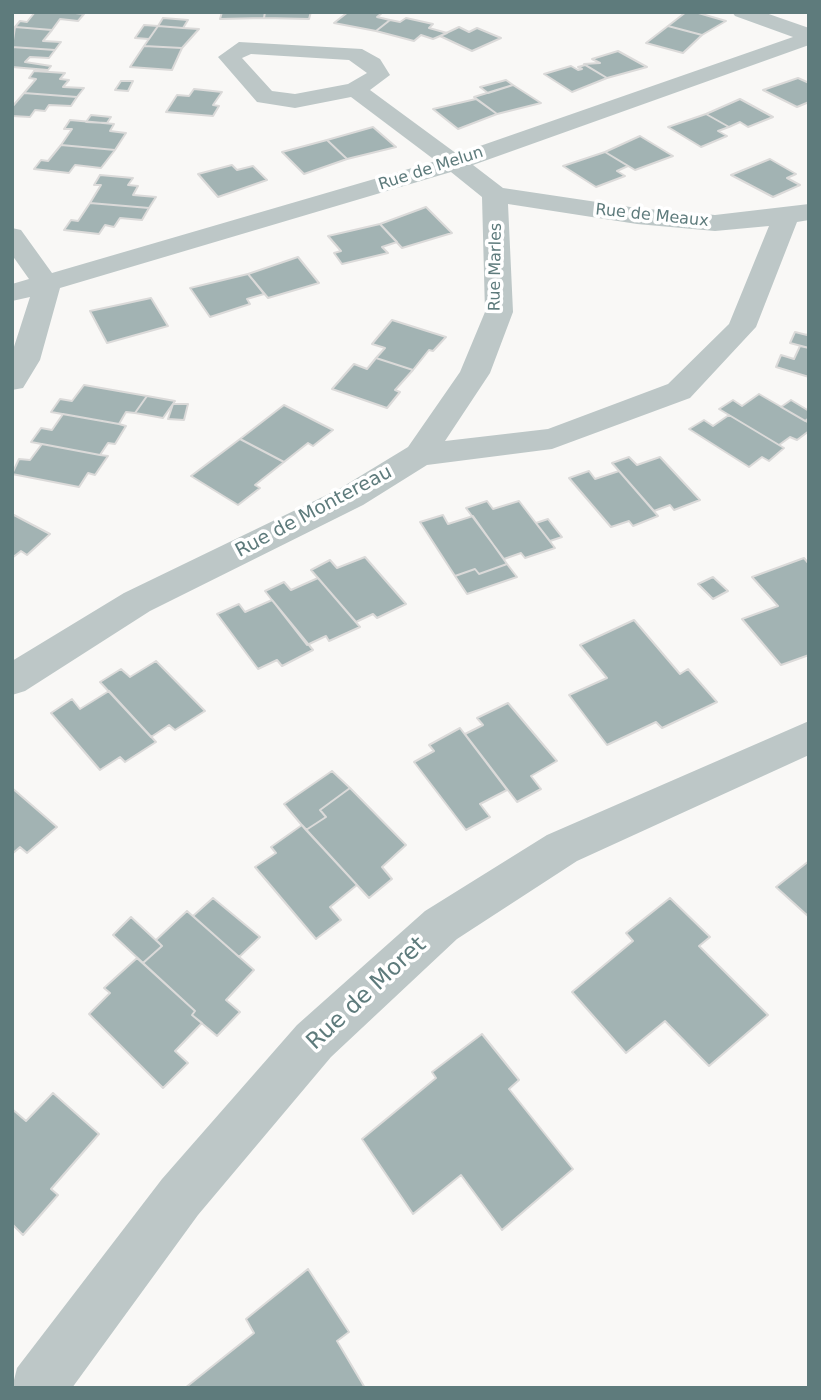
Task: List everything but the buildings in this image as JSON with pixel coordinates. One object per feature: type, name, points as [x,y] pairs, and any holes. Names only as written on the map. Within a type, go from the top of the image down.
[{"type":"street","points":[[741,12],[809,36]]},
{"type":"street","name":"Rue de Melun","points":[[12,293],[47,285],[453,164],[809,36]]},
{"type":"street","points":[[355,89],[379,75],[372,64],[354,54],[247,47],[229,57],[265,97],[295,102],[355,89],[495,194]]},
{"type":"street","name":"Rue de Meaux","points":[[495,194],[637,216],[715,222],[797,215]]},
{"type":"street","name":"Rue Marles","points":[[419,455],[475,373],[499,312],[495,194]]},
{"type":"street","name":"Rue de Montereau","points":[[12,680],[137,602],[351,498],[419,455],[552,439],[679,391],[742,327],[797,215]]},
{"type":"street","points":[[12,236],[47,285],[25,360],[12,381]]},
{"type":"street","name":"Rue de Moret","points":[[37,1388],[180,1197],[314,1041],[441,925],[562,848],[809,737]]}]
